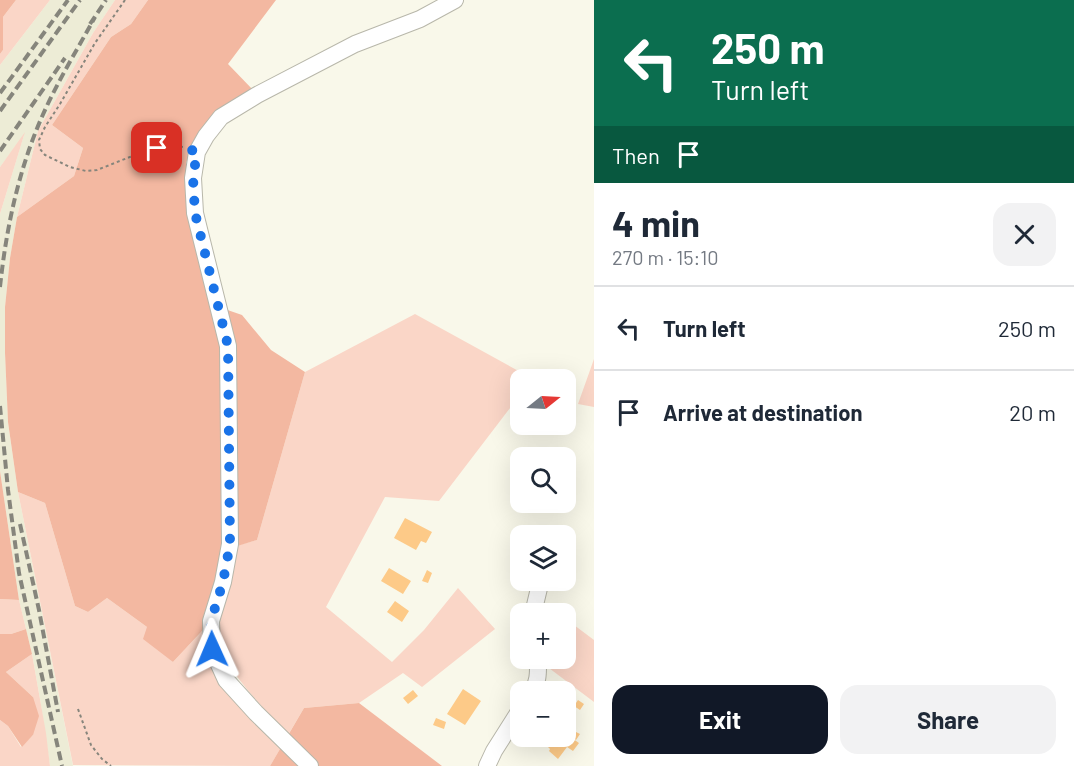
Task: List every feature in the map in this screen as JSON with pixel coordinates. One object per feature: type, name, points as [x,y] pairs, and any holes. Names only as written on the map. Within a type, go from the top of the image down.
[{"type":"street","points":[[310,766],[226,680],[212,649],[211,621],[223,582],[230,544],[228,346],[195,213],[193,178],[197,152],[221,117],[257,95],[355,44],[420,19],[455,0]]},
{"type":"street","points":[[487,766],[510,726]]},
{"type":"path","points":[[125,0],[95,44],[45,127],[39,140],[40,149],[45,156],[86,171],[97,170],[145,151],[170,145],[197,152]]},
{"type":"path","points":[[78,709],[91,745],[111,766]]},
{"type":"shaded area","points":[[0,0],[16,0],[3,17],[3,50],[0,54]]},
{"type":"shaded area","points":[[16,0],[50,0],[0,65],[0,54],[3,50],[3,17]]},
{"type":"shaded area","points":[[50,0],[115,0],[93,33],[38,131],[17,217],[5,307],[8,422],[18,492],[73,766],[50,766],[32,654],[19,600],[0,471],[0,214],[24,135],[0,167],[0,65]]},
{"type":"shaded area","points":[[115,0],[148,0],[131,24],[111,37],[52,125],[83,148],[74,176],[17,217],[38,131],[93,33]]},
{"type":"shaded area","points":[[148,0],[276,0],[228,64],[254,91],[212,120],[195,138],[186,163],[186,204],[213,305],[242,315],[271,350],[305,372],[257,540],[221,551],[219,574],[202,631],[173,662],[143,639],[147,627],[107,598],[88,612],[75,606],[45,503],[18,492],[8,422],[5,353],[5,307],[17,217],[74,176],[83,148],[52,125],[111,37],[131,24]]},
{"type":"shaded area","points":[[25,132],[0,214],[0,167]]},
{"type":"shaded area","points":[[415,314],[515,369],[510,369],[510,408],[439,501],[385,497],[326,607],[392,662],[424,630],[458,588],[495,629],[422,687],[403,673],[359,703],[304,708],[288,735],[229,665],[223,653],[219,631],[224,594],[235,546],[257,540],[305,372]]},
{"type":"shaded area","points":[[594,359],[594,407],[578,404]]},
{"type":"shaded area","points":[[0,471],[19,600],[0,599]]},
{"type":"shaded area","points":[[18,492],[45,503],[75,606],[88,612],[107,598],[147,627],[173,662],[202,631],[211,662],[283,744],[270,766],[73,765]]},
{"type":"shaded area","points":[[0,599],[19,600],[26,629],[11,634],[0,634]]},
{"type":"shaded area","points":[[576,626],[594,640],[594,702],[576,688],[576,681],[566,681],[550,669],[576,669]]},
{"type":"shaded area","points":[[26,629],[32,654],[6,672],[33,697],[39,716],[33,735],[22,747],[8,726],[0,720],[0,634],[11,634]]},
{"type":"shaded area","points":[[32,654],[50,766],[0,766],[0,720],[8,726],[21,747],[33,735],[33,697],[6,672]]},
{"type":"shaded area","points":[[359,703],[442,766],[270,766],[304,708]]},
{"type":"building","points":[[405,518],[432,532],[426,543],[421,541],[416,550],[394,538]]},
{"type":"building","points":[[389,568],[411,581],[403,594],[381,581]]},
{"type":"building","points":[[427,570],[432,573],[428,583],[422,581]]},
{"type":"building","points":[[395,601],[409,611],[402,622],[387,612]]},
{"type":"building","points":[[463,689],[481,701],[465,725],[447,714]]},
{"type":"building","points":[[413,690],[418,696],[408,704],[403,698]]},
{"type":"building","points":[[578,700],[584,704],[580,710],[576,707]]},
{"type":"building","points":[[436,718],[446,722],[444,729],[433,725]]},
{"type":"building","points":[[548,747],[567,747],[558,759],[549,751]]},
{"type":"railway","points":[[0,93],[68,0]]},
{"type":"railway","points":[[0,111],[80,0]]},
{"type":"railway","points":[[90,24],[106,0]]},
{"type":"railway","points":[[0,287],[14,202],[33,139],[53,93],[95,17]]},
{"type":"railway","points":[[0,151],[65,58]]},
{"type":"railway","points":[[0,406],[19,573],[62,766]]},
{"type":"railway","points":[[20,524],[58,712]]},
{"type":"route","points":[[157,148],[170,145],[197,152],[193,178],[195,213],[228,346],[230,544],[223,582],[211,621],[212,649]]}]
